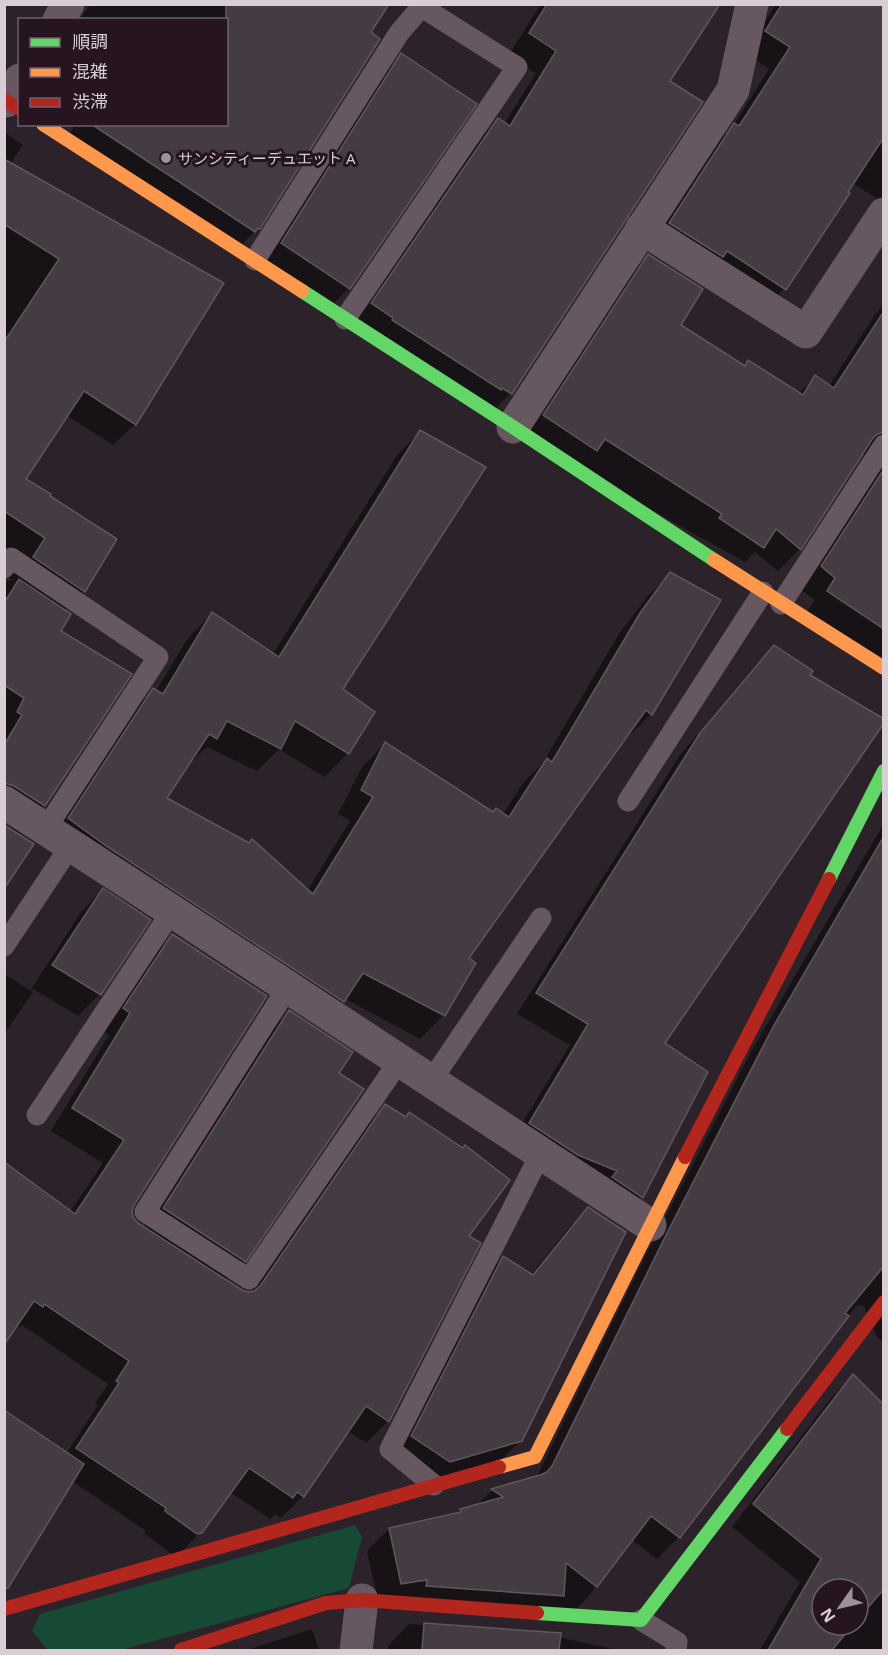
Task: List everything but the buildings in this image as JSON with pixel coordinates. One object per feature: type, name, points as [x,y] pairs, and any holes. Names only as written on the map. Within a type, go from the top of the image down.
[{"type":"street","points":[[60,18],[68,4]]},
{"type":"street","points":[[513,427],[733,90],[752,4]]},
{"type":"street","points":[[46,126],[513,427],[781,604],[884,668]]},
{"type":"street","points":[[642,228],[806,332],[884,214]]},
{"type":"street","points":[[4,1609],[535,1457],[650,1225],[884,771]]},
{"type":"street","points":[[4,802],[650,1225]]},
{"type":"street","points":[[181,1650],[326,1603],[362,1600],[641,1620],[884,1302]]},
{"type":"street","points":[[356,1650],[362,1600]]},
{"type":"lane","points":[[255,260],[399,33],[423,6],[516,67],[345,319]]},
{"type":"lane","points":[[781,604],[884,445]]},
{"type":"lane","points":[[4,568],[11,558],[158,657],[58,837],[4,946]]},
{"type":"lane","points":[[628,801],[763,592]]},
{"type":"lane","points":[[37,1115],[172,911]]},
{"type":"lane","points":[[431,1081],[542,918]]},
{"type":"lane","points":[[288,987],[145,1212],[249,1279],[400,1060]]},
{"type":"lane","points":[[434,1485],[390,1449],[541,1153]]},
{"type":"lane","points":[[641,1620],[677,1642],[676,1650]]},
{"type":"green space","points":[[355,1525],[362,1537],[349,1588],[121,1650],[48,1650],[32,1631],[40,1614]]},
{"type":"traffic: fast","points":[[302,291],[714,560]]},
{"type":"traffic: fast","points":[[829,879],[884,771]]},
{"type":"traffic: fast","points":[[537,1613],[641,1620],[787,1429]]},
{"type":"traffic: slow","points":[[46,126],[302,291]]},
{"type":"traffic: slow","points":[[714,560],[884,668]]},
{"type":"traffic: slow","points":[[499,1467],[535,1457],[685,1157]]},
{"type":"traffic: jam","points":[[4,100],[18,108]]},
{"type":"traffic: jam","points":[[685,1157],[829,879]]},
{"type":"traffic: jam","points":[[787,1429],[884,1302]]},
{"type":"traffic: jam","points":[[4,1609],[499,1467]]},
{"type":"traffic: jam","points":[[181,1650],[326,1603],[362,1600],[537,1613]]},
{"type":"place","name":"サンシティーデュエット A","points":[[166,158]]}]
